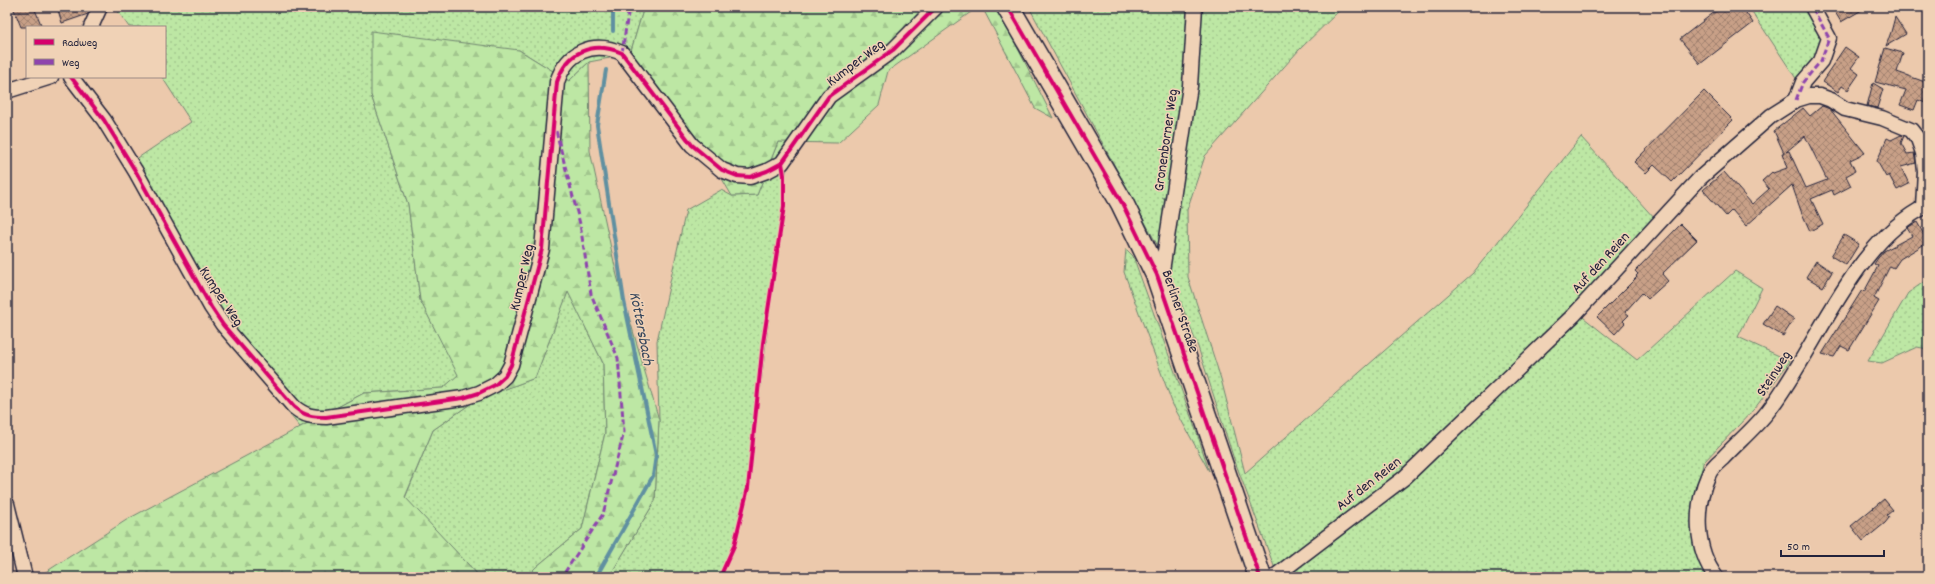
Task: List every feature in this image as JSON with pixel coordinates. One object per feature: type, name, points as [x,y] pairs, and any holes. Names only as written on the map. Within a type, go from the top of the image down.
[{"type":"main road","name":"Berliner Straße","points":[[1008,7],[1122,203],[1157,275],[1260,577]]},
{"type":"street","points":[[91,26],[100,7]]},
{"type":"street","name":"Kumper Weg","points":[[72,78],[87,96],[116,139],[211,307],[224,325],[294,407],[303,415],[326,417],[463,398],[479,393],[495,385],[505,376],[511,365],[542,249],[557,82],[565,64],[574,55],[596,47],[612,48],[622,53],[692,144],[722,170],[737,176],[750,177],[767,171],[782,163],[829,96],[893,50],[936,7]]},
{"type":"street","name":"Gronenborner Weg","points":[[1157,275],[1162,271],[1190,86],[1195,7]]},
{"type":"street","points":[[1796,100],[1803,82],[1821,61],[1829,38],[1812,7]]},
{"type":"street","points":[[7,91],[48,78]]},
{"type":"street","name":"Auf den Reien","points":[[1274,577],[1404,478],[1574,316],[1700,178],[1771,116],[1796,100],[1809,96],[1820,96],[1845,108],[1882,118],[1911,130],[1918,139],[1923,153],[1925,171],[1925,206]]},
{"type":"street","name":"Steinweg","points":[[1716,577],[1708,563],[1699,532],[1702,496],[1708,475],[1768,411],[1796,370],[1835,304],[1880,241],[1925,206]]},
{"type":"street","points":[[7,504],[25,577]]},
{"type":"green space","points":[[124,7],[644,7],[630,54],[589,62],[569,81],[519,50],[371,95],[408,204],[420,300],[459,375],[443,388],[364,393],[300,427],[219,328],[126,166],[191,122],[163,78],[166,78],[166,26],[128,26],[117,10]]},
{"type":"green space","points":[[644,7],[978,7],[888,71],[879,105],[838,143],[778,142],[757,195],[732,196],[703,146],[630,54]]},
{"type":"green space","points":[[982,7],[997,7],[1053,118],[1035,108]]},
{"type":"green space","points":[[1029,7],[1343,7],[1299,50],[1205,156],[1187,210],[1188,277],[1221,379],[1245,473],[1473,273],[1581,137],[1655,219],[1574,310],[1637,360],[1735,271],[1762,288],[1738,337],[1790,361],[1755,408],[1703,463],[1692,530],[1706,577],[1278,577],[1233,456],[1198,347],[1166,265],[1176,205],[1182,207],[1162,197],[1169,202],[1160,250]]},
{"type":"green space","points":[[1749,7],[1806,7],[1824,40],[1817,58],[1797,80]]},
{"type":"green space","points":[[371,31],[519,50],[569,81],[589,62],[590,151],[617,276],[659,420],[655,501],[609,577],[526,577],[582,529],[605,433],[603,363],[568,292],[535,378],[476,400],[433,430],[405,497],[480,577],[38,577],[128,519],[364,393],[443,388],[458,375],[420,300],[408,204],[371,95]]},
{"type":"green space","points":[[790,141],[752,460],[729,562],[720,577],[609,577],[655,501],[659,420],[657,341],[686,210],[721,190],[732,196],[757,195],[778,142]]},
{"type":"green space","points":[[1126,249],[1133,256],[1198,436],[1209,471],[1173,405],[1124,272]]},
{"type":"green space","points":[[1928,279],[1928,349],[1917,347],[1882,363],[1868,361],[1908,293]]},
{"type":"green space","points":[[568,291],[603,363],[605,433],[582,529],[526,577],[480,577],[405,498],[433,430],[476,400],[535,378]]},
{"type":"building","points":[[13,7],[34,7],[42,26],[21,27]]},
{"type":"building","points":[[57,7],[91,7],[88,14],[62,23]]},
{"type":"building","points":[[1721,7],[1742,7],[1753,23],[1700,64],[1680,39]]},
{"type":"building","points":[[1832,7],[1867,7],[1841,22]]},
{"type":"building","points":[[1895,17],[1906,34],[1886,46],[1891,32]]},
{"type":"building","points":[[1845,47],[1859,57],[1851,68],[1859,74],[1848,90],[1842,86],[1838,92],[1823,82]]},
{"type":"building","points":[[1885,48],[1903,53],[1897,72],[1928,83],[1928,104],[1918,100],[1914,110],[1900,105],[1906,90],[1875,82]]},
{"type":"building","points":[[1873,83],[1883,89],[1877,108],[1867,106]]},
{"type":"building","points":[[1704,91],[1733,120],[1672,182],[1654,165],[1646,173],[1634,162]]},
{"type":"building","points":[[1822,106],[1830,109],[1865,153],[1850,160],[1855,171],[1846,176],[1851,186],[1834,195],[1832,190],[1811,199],[1823,224],[1810,231],[1792,185],[1746,226],[1732,210],[1726,216],[1703,190],[1724,172],[1752,204],[1769,189],[1762,181],[1772,172],[1773,173],[1787,168],[1782,153],[1784,153],[1774,131],[1803,108],[1810,116]],"holes":[[[1805,136],[1827,180],[1806,188],[1789,151],[1786,152]]]},
{"type":"building","points":[[1901,135],[1904,136],[1901,143],[1907,154],[1914,153],[1916,163],[1901,167],[1909,184],[1897,190],[1889,175],[1886,177],[1877,161],[1887,138],[1891,140]]},
{"type":"building","points":[[1917,222],[1928,242],[1900,259],[1894,268],[1890,266],[1874,298],[1879,301],[1849,350],[1841,346],[1834,357],[1822,354],[1862,290],[1864,292],[1878,266],[1874,264],[1878,258],[1884,251],[1912,236],[1907,228]]},
{"type":"building","points":[[1681,224],[1697,240],[1662,274],[1668,281],[1648,299],[1642,293],[1625,312],[1629,315],[1623,321],[1625,323],[1615,334],[1597,317],[1637,277],[1636,276],[1638,274],[1635,271]]},
{"type":"building","points":[[1844,235],[1859,244],[1846,265],[1831,256]]},
{"type":"building","points":[[1816,261],[1832,272],[1823,287],[1806,277]]},
{"type":"building","points":[[1775,306],[1794,319],[1783,336],[1763,324]]},
{"type":"building","points":[[1884,499],[1893,510],[1887,515],[1889,518],[1863,541],[1851,526]]},
{"type":"waterway","name":"Köttersbach","points":[[613,7],[613,31]]},
{"type":"waterway","name":"Köttersbach","points":[[596,577],[653,476],[656,455],[624,301],[597,125],[606,70]]},
{"type":"marked path","points":[[622,53],[629,7]]},
{"type":"marked path","points":[[1796,100],[1803,82],[1821,61],[1829,38],[1812,7]]},
{"type":"marked path","points":[[556,131],[580,224],[591,294],[618,358],[624,432],[603,514],[563,575],[559,577]]},
{"type":"cycle path","points":[[72,78],[104,120],[136,172],[211,307],[223,325],[294,407],[309,415],[326,417],[463,398],[479,393],[495,385],[505,376],[511,365],[542,249],[557,82],[561,72],[574,56],[582,51],[601,48],[611,49],[622,53],[692,145],[722,170],[737,176],[750,177],[767,171],[782,163],[829,96],[893,50],[936,7]]},
{"type":"cycle path","points":[[1008,7],[1122,203],[1157,275],[1260,577]]},
{"type":"cycle path","points":[[720,577],[734,546],[748,488],[763,343],[784,206],[784,175],[782,163]]}]
